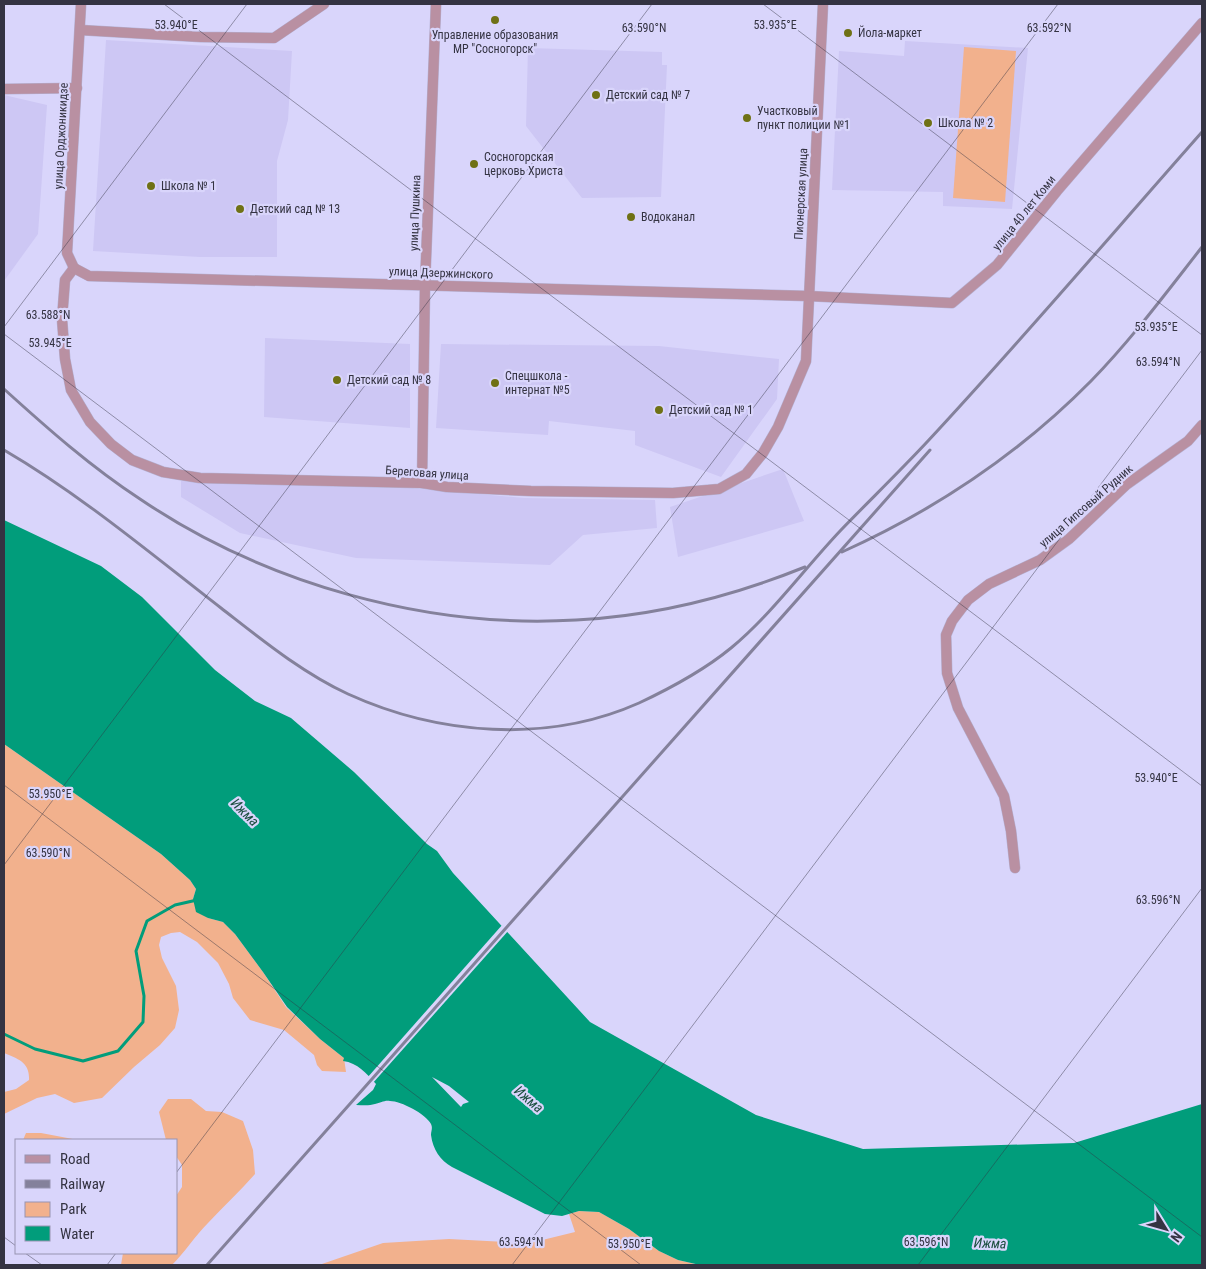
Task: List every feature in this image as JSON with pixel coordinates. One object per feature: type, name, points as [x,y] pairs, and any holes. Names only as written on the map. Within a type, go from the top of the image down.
[{"type":"street","name":"улица Орджоникидзе","points":[[74,268],[67,253],[81,4]]},
{"type":"street","points":[[80,30],[201,37],[274,38],[324,4]]},
{"type":"street","name":"улица Пушкина","points":[[422,483],[425,285],[436,4]]},
{"type":"street","name":"Пионерская улица","points":[[808,296],[823,4]]},
{"type":"street","name":"улица 40 лет Коми","points":[[808,296],[952,303],[997,266],[1057,191],[1202,23]]},
{"type":"street","points":[[4,89],[77,88]]},
{"type":"street","name":"улица Дзержинского","points":[[74,268],[89,276],[808,296]]},
{"type":"street","name":"Береговая улица","points":[[74,268],[65,280],[62,319],[65,359],[71,390],[90,422],[111,444],[132,460],[163,472],[200,478],[422,483],[447,487],[531,491],[673,493],[719,489],[746,474],[763,454],[778,427],[806,361],[808,296]]},
{"type":"street","name":"улица Гипсовый Рудник","points":[[1015,868],[1011,831],[1004,796],[958,708],[947,674],[946,635],[952,621],[968,600],[988,584],[1040,560],[1062,544],[1126,485],[1188,441],[1202,425]]},
{"type":"shaded area","name":"Школа № 1","points":[[106,40],[292,51],[288,120],[277,161],[277,257],[200,257],[93,251]]},
{"type":"shaded area","name":"Школа № 2","points":[[905,41],[1028,48],[1012,209],[943,206],[943,192],[832,190],[839,51],[904,56]]},
{"type":"shaded area","name":"Детский сад № 7","points":[[528,48],[662,52],[662,65],[667,65],[661,197],[582,198],[526,126]]},
{"type":"shaded area","points":[[4,95],[47,105],[38,234],[4,281]]},
{"type":"shaded area","name":"Детский сад № 8","points":[[265,338],[410,344],[410,428],[264,417]]},
{"type":"shaded area","name":"Детский сад № 1","points":[[441,344],[659,346],[779,359],[777,399],[721,477],[635,445],[635,431],[549,421],[548,435],[436,428]]},
{"type":"shaded area","points":[[783,469],[804,521],[678,557],[670,507]]},
{"type":"shaded area","points":[[181,481],[412,488],[524,498],[655,500],[657,528],[583,535],[550,565],[356,558],[240,533],[181,497]]},
{"type":"green space","points":[[964,47],[1016,51],[1005,202],[953,198]]},
{"type":"green space","points":[[4,744],[161,854],[190,880],[196,889],[193,899],[208,918],[223,922],[235,934],[286,1007],[320,1039],[344,1058],[346,1072],[322,1071],[317,1065],[314,1055],[284,1030],[250,1020],[233,998],[229,984],[218,963],[197,942],[180,932],[171,933],[161,937],[159,945],[162,958],[176,986],[179,1010],[175,1028],[160,1045],[102,1098],[74,1103],[55,1094],[37,1098],[4,1114],[4,1092],[16,1089],[29,1080],[29,1074],[22,1062],[4,1053]]},
{"type":"green space","points":[[168,1099],[191,1099],[206,1111],[222,1112],[243,1121],[253,1150],[255,1174],[203,1228],[172,1265],[121,1265],[123,1254],[178,1254],[178,1193],[182,1187],[182,1165],[178,1159],[178,1139],[166,1139],[159,1112]]},
{"type":"green space","points":[[26,1133],[41,1133],[73,1139],[23,1139]]},
{"type":"green space","points":[[579,1211],[599,1212],[629,1229],[659,1251],[678,1260],[700,1265],[319,1265],[383,1243],[449,1239],[526,1244],[575,1232],[569,1214]]},
{"type":"water","name":"Ижма","points":[[4,520],[101,566],[142,597],[215,670],[255,701],[291,718],[354,772],[427,844],[437,851],[453,873],[590,1022],[756,1115],[863,1149],[1074,1143],[1202,1104],[1202,1265],[700,1265],[678,1260],[659,1251],[629,1229],[599,1212],[579,1211],[562,1216],[545,1214],[448,1164],[441,1158],[433,1145],[431,1124],[424,1116],[413,1109],[400,1103],[388,1101],[370,1105],[356,1105],[373,1090],[376,1084],[357,1066],[343,1061],[344,1058],[320,1039],[287,1007],[235,934],[223,922],[196,912],[193,899],[196,889],[190,880],[161,854],[4,744]],"holes":[[[432,1077],[449,1086],[469,1102],[461,1107]]]},
{"type":"pier","points":[[503,924],[509,930],[372,1084],[367,1078]]},
{"type":"waterway","points":[[4,1034],[35,1049],[83,1061],[118,1051],[143,1022],[144,996],[136,951],[147,921],[175,905],[197,900]]},
{"type":"railway","points":[[4,450],[33,467],[88,505],[282,654],[314,676],[348,694],[383,708],[455,726],[530,729],[567,725],[604,716],[639,703],[686,678],[709,664],[746,635],[841,530],[962,404],[1202,132]]},
{"type":"railway","points":[[842,552],[876,536],[943,499],[1035,433],[1106,365],[1148,316],[1202,247]]},
{"type":"railway","points":[[4,389],[53,433],[104,474],[188,529],[239,555],[293,577],[348,594],[404,608],[462,617],[519,621],[605,618],[693,603],[750,587],[805,567]]},
{"type":"railway","points":[[207,1265],[930,450]]},
{"type":"place","name":"Управление образования МР \"Сосногорск\"","points":[[495,20]]},
{"type":"place","name":"Йола-маркет","points":[[848,33]]},
{"type":"place","name":"Детский сад № 7","points":[[596,95]]},
{"type":"place","name":"Участковый пункт полиции №1","points":[[747,118]]},
{"type":"place","name":"Школа № 2","points":[[928,123]]},
{"type":"place","name":"Сосногорская церковь Христа","points":[[474,164]]},
{"type":"place","name":"Школа № 1","points":[[151,186]]},
{"type":"place","name":"Детский сад № 13","points":[[240,209]]},
{"type":"place","name":"Водоканал","points":[[631,217]]},
{"type":"place","name":"Детский сад № 8","points":[[337,380]]},
{"type":"place","name":"Спецшкола - интернат №5","points":[[495,383]]},
{"type":"place","name":"Детский сад № 1","points":[[659,410]]}]
